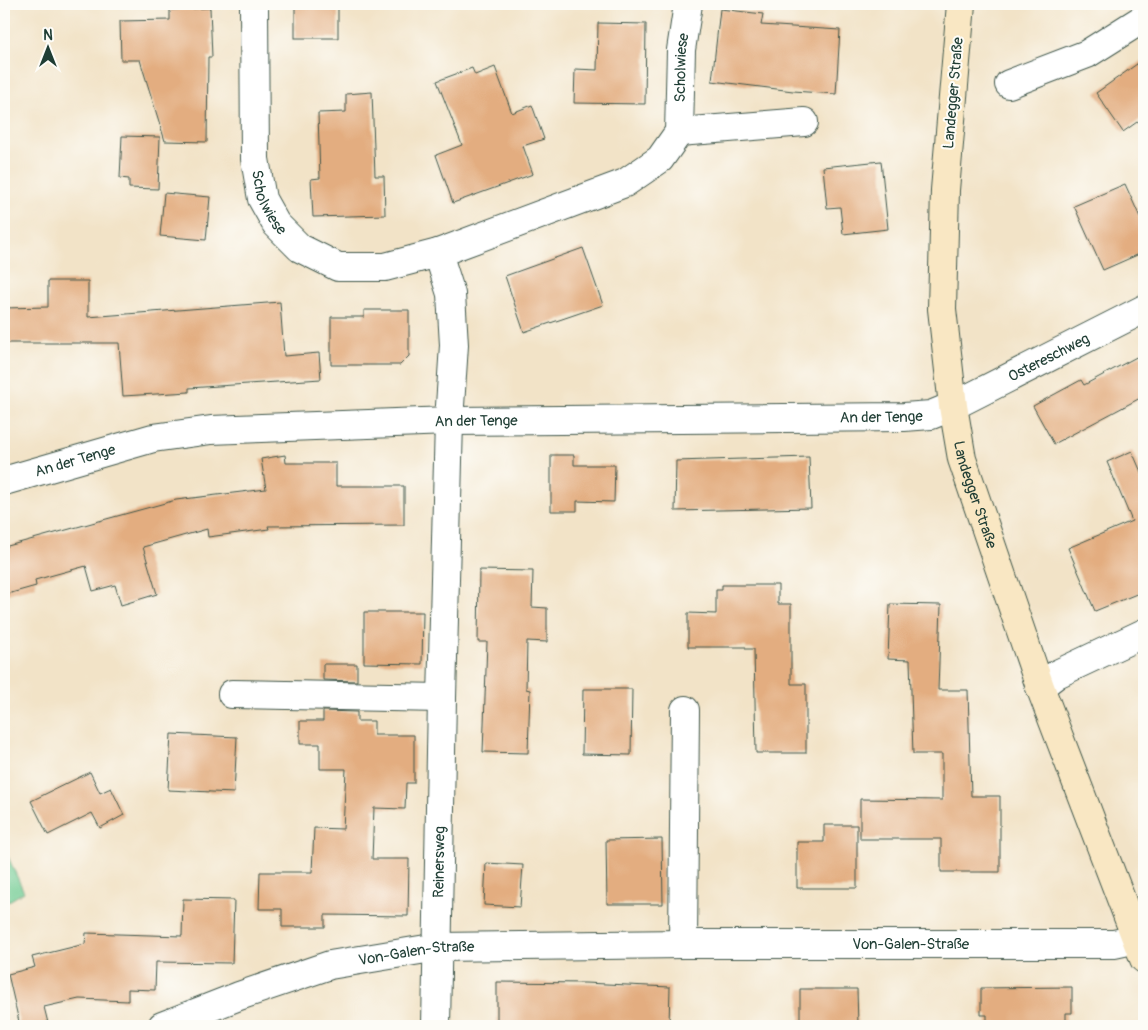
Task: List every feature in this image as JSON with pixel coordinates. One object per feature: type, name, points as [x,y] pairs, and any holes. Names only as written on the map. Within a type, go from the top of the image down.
[{"type":"main road","name":"Landegger Straße","points":[[961,4],[945,190],[942,309],[953,406],[962,459],[1040,687],[1141,949]]},
{"type":"street","name":"Scholwiese","points":[[254,4],[255,159],[262,199],[276,224],[300,248],[338,267],[385,267],[438,253],[624,183],[660,159],[679,132],[681,50],[688,4]]},
{"type":"street","points":[[1009,84],[1087,54],[1144,18]]},
{"type":"street","points":[[679,132],[804,122]]},
{"type":"street","points":[[438,253],[451,294],[454,345],[449,421]]},
{"type":"street","name":"Ostereschweg","points":[[953,406],[1144,309]]},
{"type":"street","name":"An der Tenge","points":[[4,481],[153,438],[211,430],[449,421],[904,417],[931,415],[953,406]]},
{"type":"street","name":"Reinersweg","points":[[436,1026],[449,421]]},
{"type":"street","points":[[1040,687],[1057,674],[1144,633]]},
{"type":"street","points":[[232,694],[442,698]]},
{"type":"street","points":[[683,944],[685,710]]},
{"type":"street","name":"Von-Galen-Straße","points":[[162,1026],[239,996],[330,965],[438,947],[683,944],[1114,944],[1141,949]]},
{"type":"green space","points":[[4,848],[24,892],[4,904]]},
{"type":"building","points":[[295,4],[338,4],[338,38],[295,38]]},
{"type":"building","points":[[210,8],[212,57],[208,57],[207,142],[165,141],[140,60],[121,60],[120,21],[170,20],[170,10]]},
{"type":"building","points":[[720,9],[763,14],[761,25],[840,30],[836,94],[712,81]]},
{"type":"building","points":[[598,23],[646,24],[645,104],[574,103],[575,69],[597,70]]},
{"type":"building","points":[[1144,59],[1144,117],[1123,132],[1096,93]]},
{"type":"building","points":[[495,67],[512,113],[532,105],[544,139],[523,146],[533,174],[453,203],[436,155],[462,145],[437,81],[472,68],[475,75]]},
{"type":"building","points":[[372,92],[375,176],[384,176],[385,215],[313,217],[311,179],[320,178],[318,113],[346,112],[346,94]]},
{"type":"building","points":[[122,136],[160,137],[158,189],[129,188],[129,179],[120,178]]},
{"type":"building","points":[[881,161],[888,229],[843,234],[840,207],[827,208],[823,167]]},
{"type":"building","points":[[1125,184],[1144,226],[1144,252],[1103,270],[1074,206]]},
{"type":"building","points":[[164,193],[210,197],[206,240],[160,236]]},
{"type":"building","points":[[583,248],[603,305],[524,332],[505,276]]},
{"type":"building","points":[[48,281],[88,281],[88,317],[280,302],[284,356],[319,353],[321,379],[189,388],[189,392],[123,396],[119,343],[4,343],[4,308],[48,307]]},
{"type":"building","points":[[364,310],[409,310],[409,356],[400,365],[331,365],[331,317],[364,317]]},
{"type":"building","points":[[1144,353],[1144,396],[1054,444],[1033,406],[1081,380],[1084,385]]},
{"type":"building","points":[[1132,451],[1144,479],[1144,591],[1095,611],[1068,548],[1132,521],[1107,462]]},
{"type":"building","points":[[285,455],[286,463],[336,463],[336,486],[404,486],[404,525],[268,526],[269,529],[208,537],[207,529],[143,547],[157,594],[121,605],[115,585],[93,591],[86,566],[35,580],[36,586],[4,595],[4,547],[176,500],[266,489],[261,459]]},
{"type":"building","points":[[551,455],[574,455],[574,465],[615,465],[614,502],[577,501],[577,511],[551,511]]},
{"type":"building","points":[[809,457],[811,508],[675,511],[676,461]]},
{"type":"building","points":[[479,570],[533,571],[532,607],[547,608],[547,642],[527,641],[526,689],[530,690],[528,753],[483,752],[487,642],[478,642]]},
{"type":"building","points":[[722,585],[778,585],[778,604],[791,604],[791,684],[806,684],[806,753],[756,753],[754,649],[746,649],[746,647],[688,647],[688,613],[716,614],[716,590],[722,590]]},
{"type":"building","points":[[890,604],[941,605],[938,690],[968,690],[971,796],[1000,796],[1000,872],[941,872],[941,839],[860,839],[860,799],[942,800],[942,754],[913,754],[910,660],[888,659]]},
{"type":"building","points":[[364,612],[423,612],[422,664],[364,663]]},
{"type":"building","points":[[323,664],[357,664],[357,681],[323,680]]},
{"type":"building","points":[[583,689],[632,689],[631,755],[582,754]]},
{"type":"building","points":[[323,711],[357,712],[357,721],[374,721],[374,735],[414,735],[414,783],[406,783],[405,809],[374,808],[372,859],[409,859],[408,916],[325,915],[325,927],[282,927],[282,909],[259,909],[260,872],[312,872],[314,828],[343,829],[346,769],[320,769],[320,744],[300,744],[300,721],[323,721]]},
{"type":"building","points":[[171,734],[237,737],[234,793],[168,790]]},
{"type":"building","points":[[90,772],[100,793],[111,788],[124,815],[100,828],[92,813],[48,835],[31,801]]},
{"type":"building","points":[[824,825],[857,825],[857,888],[797,888],[797,842],[824,842]]},
{"type":"building","points":[[662,839],[663,904],[607,904],[606,840]]},
{"type":"building","points":[[486,863],[523,865],[520,907],[484,905]]},
{"type":"building","points":[[183,899],[234,900],[232,963],[156,962],[155,990],[128,989],[128,1001],[79,999],[44,1007],[48,1023],[20,1026],[8,974],[35,967],[32,957],[85,944],[86,933],[182,936]]},
{"type":"building","points":[[497,982],[585,983],[670,987],[669,1026],[497,1026]]},
{"type":"building","points":[[1072,987],[1072,1013],[1066,1013],[1066,1026],[987,1026],[987,1015],[981,1015],[981,988]]},
{"type":"building","points":[[800,989],[857,989],[858,1026],[800,1026]]}]
